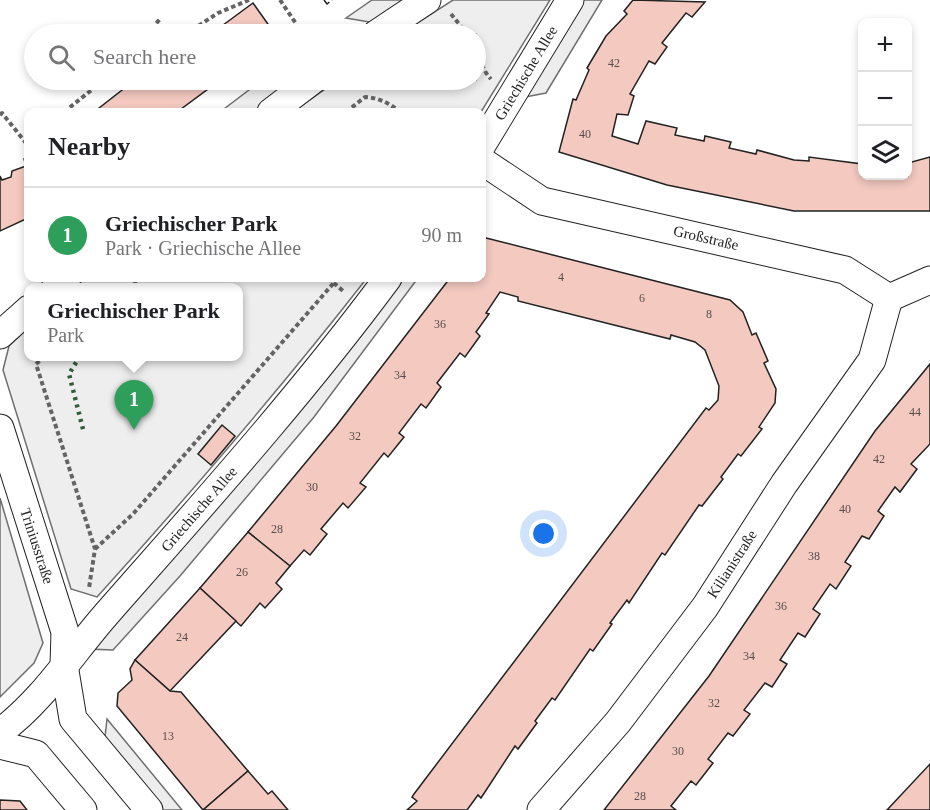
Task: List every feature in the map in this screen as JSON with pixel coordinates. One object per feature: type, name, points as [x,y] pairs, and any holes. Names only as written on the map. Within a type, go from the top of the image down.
[{"type":"street","name":"Griechische Allee","points":[[486,138],[570,0]]},
{"type":"street","points":[[398,24],[438,6]]},
{"type":"street","points":[[276,108],[300,90]]},
{"type":"street","name":"Großstraße","points":[[486,164],[542,201],[845,270],[889,298]]},
{"type":"street","points":[[889,298],[930,280]]},
{"type":"street","name":"Griechische Allee","points":[[0,732],[30,705],[265,433],[385,282]]},
{"type":"street","name":"Kilianistraße","points":[[541,810],[618,722],[705,607],[784,484],[872,360],[889,298]]},
{"type":"street","points":[[0,335],[24,313]]},
{"type":"street","name":"Triniusstraße","points":[[0,428],[65,632],[63,665],[73,719],[148,810]]},
{"type":"street","points":[[0,746],[36,754],[83,810]]},
{"type":"path","points":[[202,24],[219,13],[249,0]]},
{"type":"path","points":[[280,0],[296,24]]},
{"type":"path","points":[[438,6],[457,24]]},
{"type":"path","points":[[155,24],[161,18]]},
{"type":"path","points":[[69,108],[92,90]]},
{"type":"path","points":[[351,108],[365,97],[377,98],[395,108]]},
{"type":"path","points":[[0,115],[2,113],[24,141]]},
{"type":"path","points":[[95,549],[133,514],[332,282]]},
{"type":"path","points":[[40,361],[36,364],[95,549],[89,591]]},
{"type":"shaded area","points":[[372,0],[409,0],[375,23],[346,18]]},
{"type":"shaded area","points":[[453,0],[550,0],[483,108],[299,108],[324,90],[486,90],[486,24],[416,24]]},
{"type":"shaded area","points":[[579,0],[602,0],[546,93],[520,98]]},
{"type":"shaded area","points":[[249,90],[283,90],[259,108],[225,108]]},
{"type":"shaded area","points":[[364,282],[235,440],[97,597],[71,589],[3,370],[9,346],[24,332],[24,361],[243,361],[243,283],[80,283]]},
{"type":"shaded area","points":[[394,282],[415,282],[314,417],[180,576],[113,650],[87,649]]},
{"type":"shaded area","points":[[0,498],[43,643],[34,663],[0,697]]},
{"type":"shaded area","points":[[107,719],[182,810],[157,810],[104,746]]},
{"type":"building","points":[[633,0],[705,2],[692,17],[686,13],[662,43],[667,47],[655,64],[649,61],[630,94],[634,96],[628,115],[617,114],[612,136],[638,144],[646,121],[677,128],[675,135],[704,141],[705,136],[731,142],[729,148],[756,154],[757,150],[794,160],[809,161],[809,157],[858,163],[858,180],[912,180],[912,162],[930,157],[930,211],[794,211],[667,185],[559,152],[573,99],[576,100],[589,70],[587,68],[606,36],[627,14],[624,11]]},
{"type":"building","points":[[253,3],[268,24],[224,24]]},
{"type":"building","points":[[122,90],[207,90],[182,108],[99,108]]},
{"type":"building","points":[[24,167],[24,220],[0,231],[0,176],[2,180],[11,177],[12,171]]},
{"type":"building","points":[[486,238],[730,300],[743,312],[752,335],[756,333],[768,361],[764,363],[776,389],[775,403],[759,427],[762,429],[741,456],[738,454],[721,477],[723,479],[702,506],[699,505],[665,555],[662,553],[629,603],[627,600],[593,651],[590,649],[555,700],[552,698],[518,749],[515,746],[481,798],[478,795],[467,810],[407,810],[417,801],[412,797],[414,794],[706,408],[709,410],[718,400],[719,386],[705,350],[695,342],[671,335],[670,339],[518,301],[518,297],[500,292],[486,313],[489,314],[476,332],[480,336],[465,357],[460,353],[437,383],[441,387],[426,408],[421,404],[399,433],[404,437],[388,457],[384,453],[360,483],[366,487],[348,508],[343,503],[321,529],[327,534],[310,555],[304,550],[290,566],[248,532],[336,426],[447,282],[486,282]]},
{"type":"building","points":[[930,364],[930,444],[911,464],[917,469],[900,492],[895,487],[878,511],[884,516],[869,539],[862,536],[845,562],[851,566],[836,589],[830,584],[813,609],[820,614],[805,637],[798,633],[780,660],[787,664],[772,687],[765,683],[744,710],[750,714],[733,736],[728,733],[708,759],[713,763],[696,785],[691,781],[671,806],[676,810],[604,810],[709,676],[875,431]]},
{"type":"building","points":[[222,425],[235,436],[211,465],[198,454]]},
{"type":"building","points":[[248,532],[290,566],[276,583],[282,589],[265,608],[260,603],[241,626],[200,588]]},
{"type":"building","points":[[200,588],[236,621],[170,691],[135,660]]},
{"type":"building","points":[[135,660],[170,691],[181,692],[248,771],[203,810],[117,706],[118,693],[132,680],[130,669]]},
{"type":"building","points":[[930,764],[930,810],[887,810]]},
{"type":"building","points":[[248,771],[268,794],[272,791],[288,810],[203,810]]},
{"type":"building","points":[[0,800],[20,801],[27,810],[0,810]]},
{"type":"hedge","points":[[77,361],[69,374],[84,433]]},
{"type":"fence","points":[[324,0],[327,4],[332,0]]},
{"type":"place","name":"Griechischer Park","points":[[134,430]]}]
